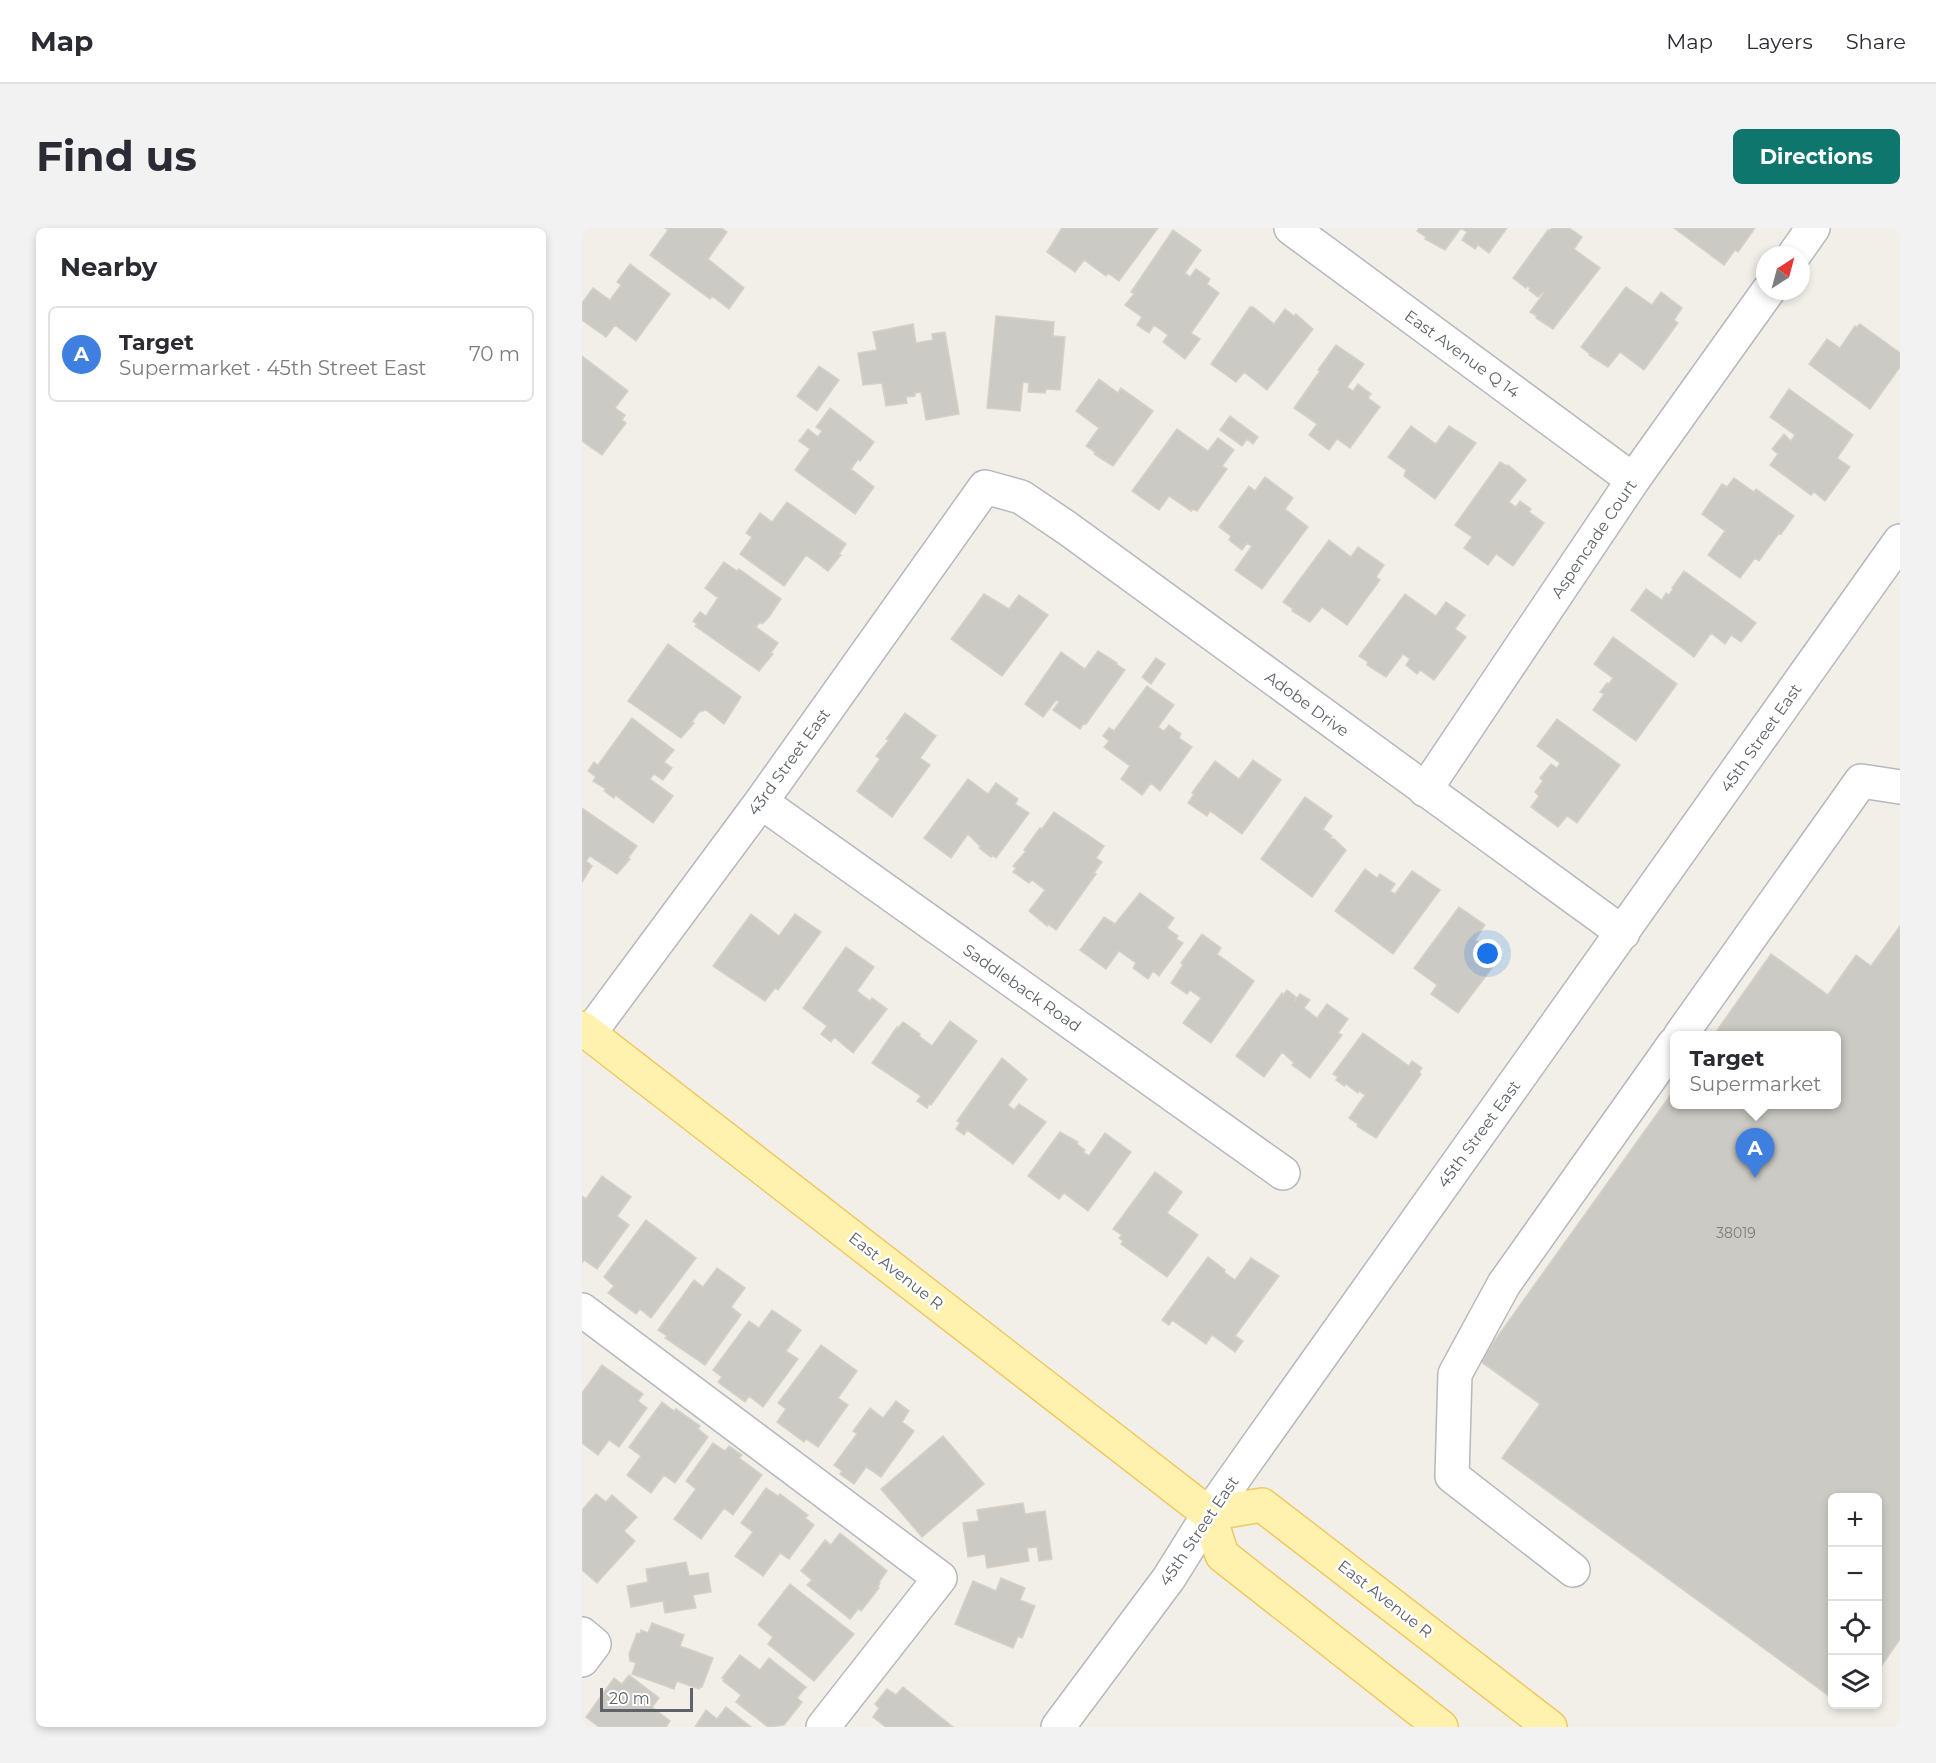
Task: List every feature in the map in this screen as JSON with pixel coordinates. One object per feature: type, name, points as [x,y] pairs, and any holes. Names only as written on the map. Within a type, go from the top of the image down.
[{"type":"main road","name":"East Avenue R","points":[[586,1031],[1209,1514],[1262,1505],[1550,1727]]},
{"type":"main road","points":[[1209,1514],[1222,1556],[1441,1727]]},
{"type":"street","name":"East Avenue Q 14","points":[[1291,228],[1633,480]]},
{"type":"street","points":[[1800,246],[1813,228]]},
{"type":"street","name":"Aspencade Court","points":[[1425,790],[1633,480],[1762,300]]},
{"type":"street","name":"Adobe Drive","points":[[985,487],[1021,498],[1067,528],[1623,933]]},
{"type":"street","name":"43rd Street East","points":[[586,1031],[761,802],[985,487]]},
{"type":"street","name":"45th Street East","points":[[1058,1727],[1169,1578],[1209,1514],[1900,541]]},
{"type":"street","points":[[1683,1031],[1861,781],[1900,787]]},
{"type":"street","name":"Saddleback Road","points":[[761,802],[1283,1173]]},
{"type":"street","points":[[1573,1570],[1452,1476],[1455,1374],[1504,1284],[1670,1050]]},
{"type":"street","points":[[582,1310],[940,1578],[823,1727]]},
{"type":"street","points":[[582,1634],[594,1644],[582,1660]]},
{"type":"building","points":[[665,228],[721,228],[727,232],[708,259],[744,288],[729,309],[712,296],[710,299],[650,255],[668,230]]},
{"type":"building","points":[[1062,228],[1158,228],[1119,281],[1108,273],[1106,276],[1084,260],[1075,272],[1047,252]]},
{"type":"building","points":[[1419,228],[1461,228],[1445,250],[1425,239],[1426,237],[1417,231]]},
{"type":"building","points":[[1461,228],[1507,228],[1489,253],[1478,245],[1475,249],[1462,240],[1467,232]]},
{"type":"building","points":[[1569,228],[1582,237],[1574,249],[1600,268],[1553,329],[1530,312],[1544,293],[1538,297],[1529,290],[1530,288],[1527,286],[1526,288],[1513,278],[1548,230]]},
{"type":"building","points":[[1674,228],[1755,228],[1738,252],[1735,250],[1724,265]]},
{"type":"building","points":[[1173,230],[1201,250],[1185,273],[1190,277],[1196,269],[1210,279],[1207,284],[1219,293],[1191,333],[1200,339],[1185,359],[1163,342],[1168,335],[1154,325],[1149,333],[1137,325],[1142,317],[1125,305],[1134,294],[1131,292]]},
{"type":"building","points":[[630,264],[670,294],[636,341],[615,325],[606,337],[582,320],[582,303],[593,288],[610,300],[621,285],[617,282]]},
{"type":"building","points":[[1626,287],[1652,305],[1661,292],[1682,308],[1674,320],[1678,323],[1644,370],[1620,352],[1608,367],[1581,347]]},
{"type":"building","points":[[1250,307],[1274,324],[1285,309],[1294,316],[1296,314],[1313,329],[1267,390],[1244,372],[1236,382],[1211,364]]},
{"type":"building","points":[[996,316],[1054,322],[1053,336],[1065,337],[1060,390],[1046,389],[1045,393],[1028,392],[1029,383],[1023,382],[1020,411],[987,408]]},
{"type":"building","points":[[913,324],[916,343],[933,340],[932,334],[945,332],[959,414],[926,420],[921,392],[915,393],[915,396],[906,397],[907,403],[886,406],[882,383],[863,385],[858,353],[877,350],[873,332]]},
{"type":"building","points":[[1860,324],[1900,353],[1900,367],[1870,409],[1809,364],[1827,339],[1840,348],[1855,326]]},
{"type":"building","points":[[1336,345],[1364,364],[1347,387],[1353,391],[1358,384],[1371,394],[1368,398],[1380,407],[1350,448],[1337,439],[1329,450],[1309,435],[1317,424],[1294,408]]},
{"type":"building","points":[[582,356],[628,391],[615,408],[625,415],[622,420],[626,423],[602,455],[582,441]]},
{"type":"building","points":[[819,366],[839,380],[817,411],[797,396]]},
{"type":"building","points":[[1099,379],[1118,393],[1121,388],[1153,411],[1113,466],[1086,446],[1099,428],[1076,411]]},
{"type":"building","points":[[1789,389],[1853,435],[1837,458],[1850,467],[1825,501],[1814,492],[1811,495],[1770,465],[1778,454],[1772,449],[1784,434],[1791,441],[1795,435],[1770,417]]},
{"type":"building","points":[[830,408],[874,442],[851,469],[874,487],[855,514],[795,470],[810,449],[799,441],[808,429],[818,437],[822,431],[816,427]]},
{"type":"building","points":[[1230,416],[1258,437],[1253,444],[1247,439],[1242,446],[1220,430]]},
{"type":"building","points":[[1411,426],[1436,444],[1449,426],[1476,443],[1435,499],[1404,476],[1406,470],[1388,457]]},
{"type":"building","points":[[1177,429],[1208,451],[1218,438],[1234,450],[1222,466],[1227,469],[1197,511],[1193,509],[1191,511],[1169,496],[1159,510],[1132,491]]},
{"type":"building","points":[[1500,462],[1508,465],[1526,480],[1509,502],[1516,507],[1520,501],[1531,509],[1529,512],[1544,523],[1513,566],[1496,554],[1488,565],[1464,548],[1472,537],[1455,525]]},
{"type":"building","points":[[1265,477],[1293,498],[1285,509],[1308,527],[1262,589],[1235,570],[1252,546],[1247,543],[1242,550],[1229,540],[1231,536],[1219,527],[1249,486],[1255,491]]},
{"type":"building","points":[[1734,478],[1754,492],[1756,489],[1794,516],[1759,561],[1755,558],[1740,578],[1708,555],[1725,531],[1702,514],[1722,484],[1727,487]]},
{"type":"building","points":[[787,502],[846,544],[839,554],[841,555],[828,571],[806,555],[784,586],[740,554],[752,537],[746,533],[760,513],[772,522]]},
{"type":"building","points":[[1329,540],[1351,557],[1358,547],[1384,565],[1376,577],[1380,580],[1347,625],[1322,607],[1310,622],[1292,611],[1293,609],[1283,602]]},
{"type":"building","points":[[724,562],[737,571],[739,569],[781,599],[769,617],[756,627],[778,643],[771,653],[773,654],[759,671],[695,626],[697,624],[693,621],[700,612],[706,616],[718,598],[705,588]]},
{"type":"building","points":[[1684,571],[1756,623],[1741,642],[1731,635],[1725,644],[1711,633],[1694,657],[1631,610],[1646,589],[1662,600],[1666,593],[1669,595]]},
{"type":"building","points":[[984,594],[1009,609],[1019,595],[1048,615],[1002,676],[951,639]]},
{"type":"building","points":[[1405,594],[1436,616],[1446,602],[1465,615],[1455,629],[1466,637],[1434,680],[1420,670],[1417,674],[1406,665],[1410,659],[1403,654],[1386,677],[1367,665],[1368,662],[1359,656]]},
{"type":"building","points":[[1613,637],[1677,684],[1636,741],[1593,710],[1604,694],[1600,692],[1613,678],[1594,664]]},
{"type":"building","points":[[668,644],[741,697],[724,724],[706,710],[699,712],[692,722],[694,723],[681,738],[628,701]]},
{"type":"building","points":[[1098,651],[1125,670],[1080,729],[1053,710],[1059,702],[1056,700],[1043,717],[1025,704],[1061,652],[1085,669]]},
{"type":"building","points":[[1156,658],[1165,664],[1151,684],[1142,677]]},
{"type":"building","points":[[1147,686],[1174,705],[1158,727],[1164,731],[1169,725],[1181,734],[1179,738],[1192,747],[1160,791],[1151,783],[1142,795],[1121,779],[1130,766],[1104,747],[1109,741],[1103,736],[1109,728],[1114,731]]},
{"type":"building","points":[[905,713],[936,736],[920,758],[930,765],[892,817],[857,791],[880,759],[876,756],[889,740],[886,739]]},
{"type":"building","points":[[632,718],[674,750],[664,762],[672,768],[663,780],[654,774],[650,779],[673,796],[653,823],[615,795],[614,798],[604,791],[606,789],[593,781],[596,777],[588,771],[594,762],[598,765]]},
{"type":"building","points":[[1557,719],[1620,765],[1577,823],[1567,816],[1558,827],[1531,807],[1539,796],[1535,792],[1543,781],[1540,778],[1551,764],[1557,768],[1560,763],[1537,746]]},
{"type":"building","points":[[1253,760],[1281,780],[1242,834],[1210,811],[1207,816],[1188,803],[1194,794],[1192,793],[1215,761],[1239,779]]},
{"type":"building","points":[[968,779],[988,794],[996,783],[1018,799],[1015,804],[1029,813],[996,858],[979,848],[981,847],[968,834],[951,858],[924,838]]},
{"type":"building","points":[[1305,797],[1332,816],[1323,829],[1332,836],[1330,838],[1346,850],[1312,897],[1261,859]]},
{"type":"building","points":[[582,808],[637,846],[628,858],[630,859],[617,874],[590,856],[586,861],[592,866],[582,882]]},
{"type":"building","points":[[1054,812],[1104,846],[1096,858],[1102,862],[1094,873],[1096,874],[1056,930],[1048,924],[1047,926],[1029,911],[1045,890],[1032,880],[1029,883],[1013,872],[1016,868],[1013,866]]},
{"type":"building","points":[[1365,869],[1377,878],[1380,874],[1395,884],[1390,891],[1395,894],[1412,871],[1440,890],[1393,954],[1335,911]]},
{"type":"building","points":[[1140,893],[1174,918],[1167,928],[1178,936],[1176,939],[1183,943],[1159,976],[1153,971],[1148,979],[1133,968],[1136,963],[1119,951],[1106,969],[1080,950],[1104,917],[1115,924]]},
{"type":"building","points":[[1459,907],[1485,925],[1475,940],[1501,956],[1458,1013],[1431,994],[1437,985],[1414,968]]},
{"type":"building","points":[[751,914],[779,936],[795,914],[821,932],[778,990],[775,988],[765,1001],[713,966]]},
{"type":"building","points":[[1900,926],[1900,1639],[1882,1665],[1882,1493],[1828,1493],[1828,1695],[1502,1458],[1540,1404],[1480,1361],[1670,1096],[1670,1109],[1841,1109],[1841,1031],[1717,1031],[1771,954],[1828,995],[1856,955],[1871,966]]},
{"type":"building","points":[[1202,934],[1221,948],[1217,954],[1254,981],[1211,1043],[1183,1023],[1201,998],[1190,990],[1187,994],[1171,983],[1183,965],[1181,963]]},
{"type":"building","points":[[846,947],[874,967],[857,991],[870,1001],[872,998],[887,1009],[853,1053],[834,1037],[831,1042],[821,1034],[827,1026],[803,1008]]},
{"type":"building","points":[[1287,990],[1296,997],[1294,1002],[1300,994],[1310,1000],[1304,1008],[1317,1018],[1327,1004],[1348,1019],[1338,1033],[1342,1035],[1310,1078],[1292,1065],[1294,1063],[1282,1052],[1264,1077],[1236,1056],[1282,993],[1283,995]]},
{"type":"building","points":[[950,1021],[977,1041],[927,1108],[917,1101],[921,1096],[872,1063],[903,1022],[932,1046]]},
{"type":"building","points":[[1363,1033],[1409,1066],[1412,1061],[1422,1068],[1419,1072],[1421,1074],[1376,1138],[1349,1118],[1365,1095],[1346,1084],[1344,1086],[1336,1080],[1338,1077],[1333,1074]]},
{"type":"building","points":[[1002,1058],[1027,1079],[1008,1105],[1014,1110],[1019,1104],[1046,1122],[1013,1164],[967,1130],[964,1135],[956,1129],[960,1123],[957,1121]]},
{"type":"building","points":[[1060,1132],[1078,1142],[1077,1144],[1085,1150],[1083,1152],[1089,1156],[1105,1133],[1131,1152],[1088,1211],[1064,1193],[1059,1199],[1028,1176]]},
{"type":"building","points":[[1155,1172],[1182,1192],[1167,1213],[1198,1235],[1167,1277],[1121,1244],[1123,1241],[1119,1238],[1122,1235],[1113,1229]]},
{"type":"building","points":[[602,1176],[631,1197],[617,1216],[629,1225],[597,1269],[584,1260],[582,1263],[582,1196],[586,1199]]},
{"type":"building","points":[[646,1220],[696,1258],[651,1318],[640,1309],[636,1314],[608,1293],[614,1286],[604,1277]]},
{"type":"building","points":[[1208,1257],[1235,1280],[1251,1258],[1279,1276],[1235,1336],[1243,1341],[1235,1352],[1212,1335],[1206,1344],[1172,1320],[1169,1325],[1162,1320]]},
{"type":"building","points":[[717,1268],[745,1288],[731,1307],[741,1315],[705,1365],[665,1338],[667,1336],[658,1330],[694,1280],[703,1287]]},
{"type":"building","points":[[772,1310],[801,1330],[786,1351],[798,1359],[763,1407],[749,1396],[745,1402],[718,1382],[722,1377],[713,1370],[749,1321],[759,1328]]},
{"type":"building","points":[[821,1345],[857,1371],[838,1398],[848,1405],[818,1447],[806,1439],[804,1442],[777,1422],[786,1409],[778,1403]]},
{"type":"building","points":[[602,1365],[643,1394],[638,1401],[647,1408],[619,1447],[609,1440],[598,1455],[582,1443],[582,1393]]},
{"type":"building","points":[[896,1401],[909,1411],[902,1422],[914,1431],[881,1477],[866,1467],[854,1484],[840,1474],[842,1471],[834,1465],[857,1434],[853,1431],[870,1408],[883,1418]]},
{"type":"building","points":[[662,1402],[700,1426],[698,1429],[708,1437],[675,1483],[664,1475],[651,1493],[627,1475],[641,1456],[629,1447]]},
{"type":"building","points":[[943,1436],[984,1484],[922,1537],[881,1489]]},
{"type":"building","points":[[713,1443],[725,1451],[729,1446],[742,1455],[739,1458],[762,1475],[733,1515],[724,1508],[701,1539],[674,1519],[696,1489],[686,1481]]},
{"type":"building","points":[[766,1488],[778,1496],[780,1494],[808,1515],[805,1518],[814,1525],[789,1559],[780,1553],[763,1576],[735,1556],[753,1532],[741,1523]]},
{"type":"building","points":[[596,1494],[606,1502],[612,1495],[637,1517],[624,1531],[635,1541],[597,1583],[582,1570],[582,1510]]},
{"type":"building","points":[[1023,1503],[1025,1514],[1045,1511],[1052,1559],[1039,1561],[1037,1547],[1027,1548],[1029,1561],[987,1568],[985,1554],[968,1557],[963,1523],[979,1521],[977,1510]]},
{"type":"building","points":[[840,1533],[887,1571],[879,1582],[879,1588],[861,1611],[859,1608],[850,1619],[807,1585],[812,1580],[801,1571],[825,1540],[831,1545]]},
{"type":"building","points":[[686,1562],[689,1576],[708,1573],[711,1592],[693,1595],[696,1608],[665,1613],[663,1601],[631,1607],[627,1586],[648,1582],[646,1569]]},
{"type":"building","points":[[1001,1578],[1025,1588],[1020,1600],[1035,1606],[1022,1638],[1018,1636],[1013,1648],[955,1624],[973,1581],[996,1591]]},
{"type":"building","points":[[790,1584],[854,1634],[814,1681],[768,1644],[773,1637],[758,1625]]},
{"type":"building","points":[[652,1623],[684,1635],[680,1646],[713,1658],[702,1687],[699,1689],[677,1681],[674,1689],[632,1674],[636,1663],[630,1661],[629,1654],[637,1633],[640,1634],[641,1630],[648,1633]]},
{"type":"building","points":[[740,1655],[760,1670],[769,1658],[806,1687],[797,1698],[802,1702],[784,1725],[768,1727],[736,1702],[741,1695],[722,1678]]},
{"type":"building","points":[[629,1675],[659,1698],[652,1707],[670,1721],[666,1727],[599,1727],[586,1717],[614,1678],[622,1684]]},
{"type":"building","points":[[903,1687],[953,1727],[886,1727],[873,1717],[879,1708],[875,1704],[887,1689],[896,1695]]},
{"type":"building","points":[[726,1707],[751,1727],[695,1727],[706,1710],[717,1719]]},
{"type":"place","name":"Target","points":[[1755,1178]]}]
